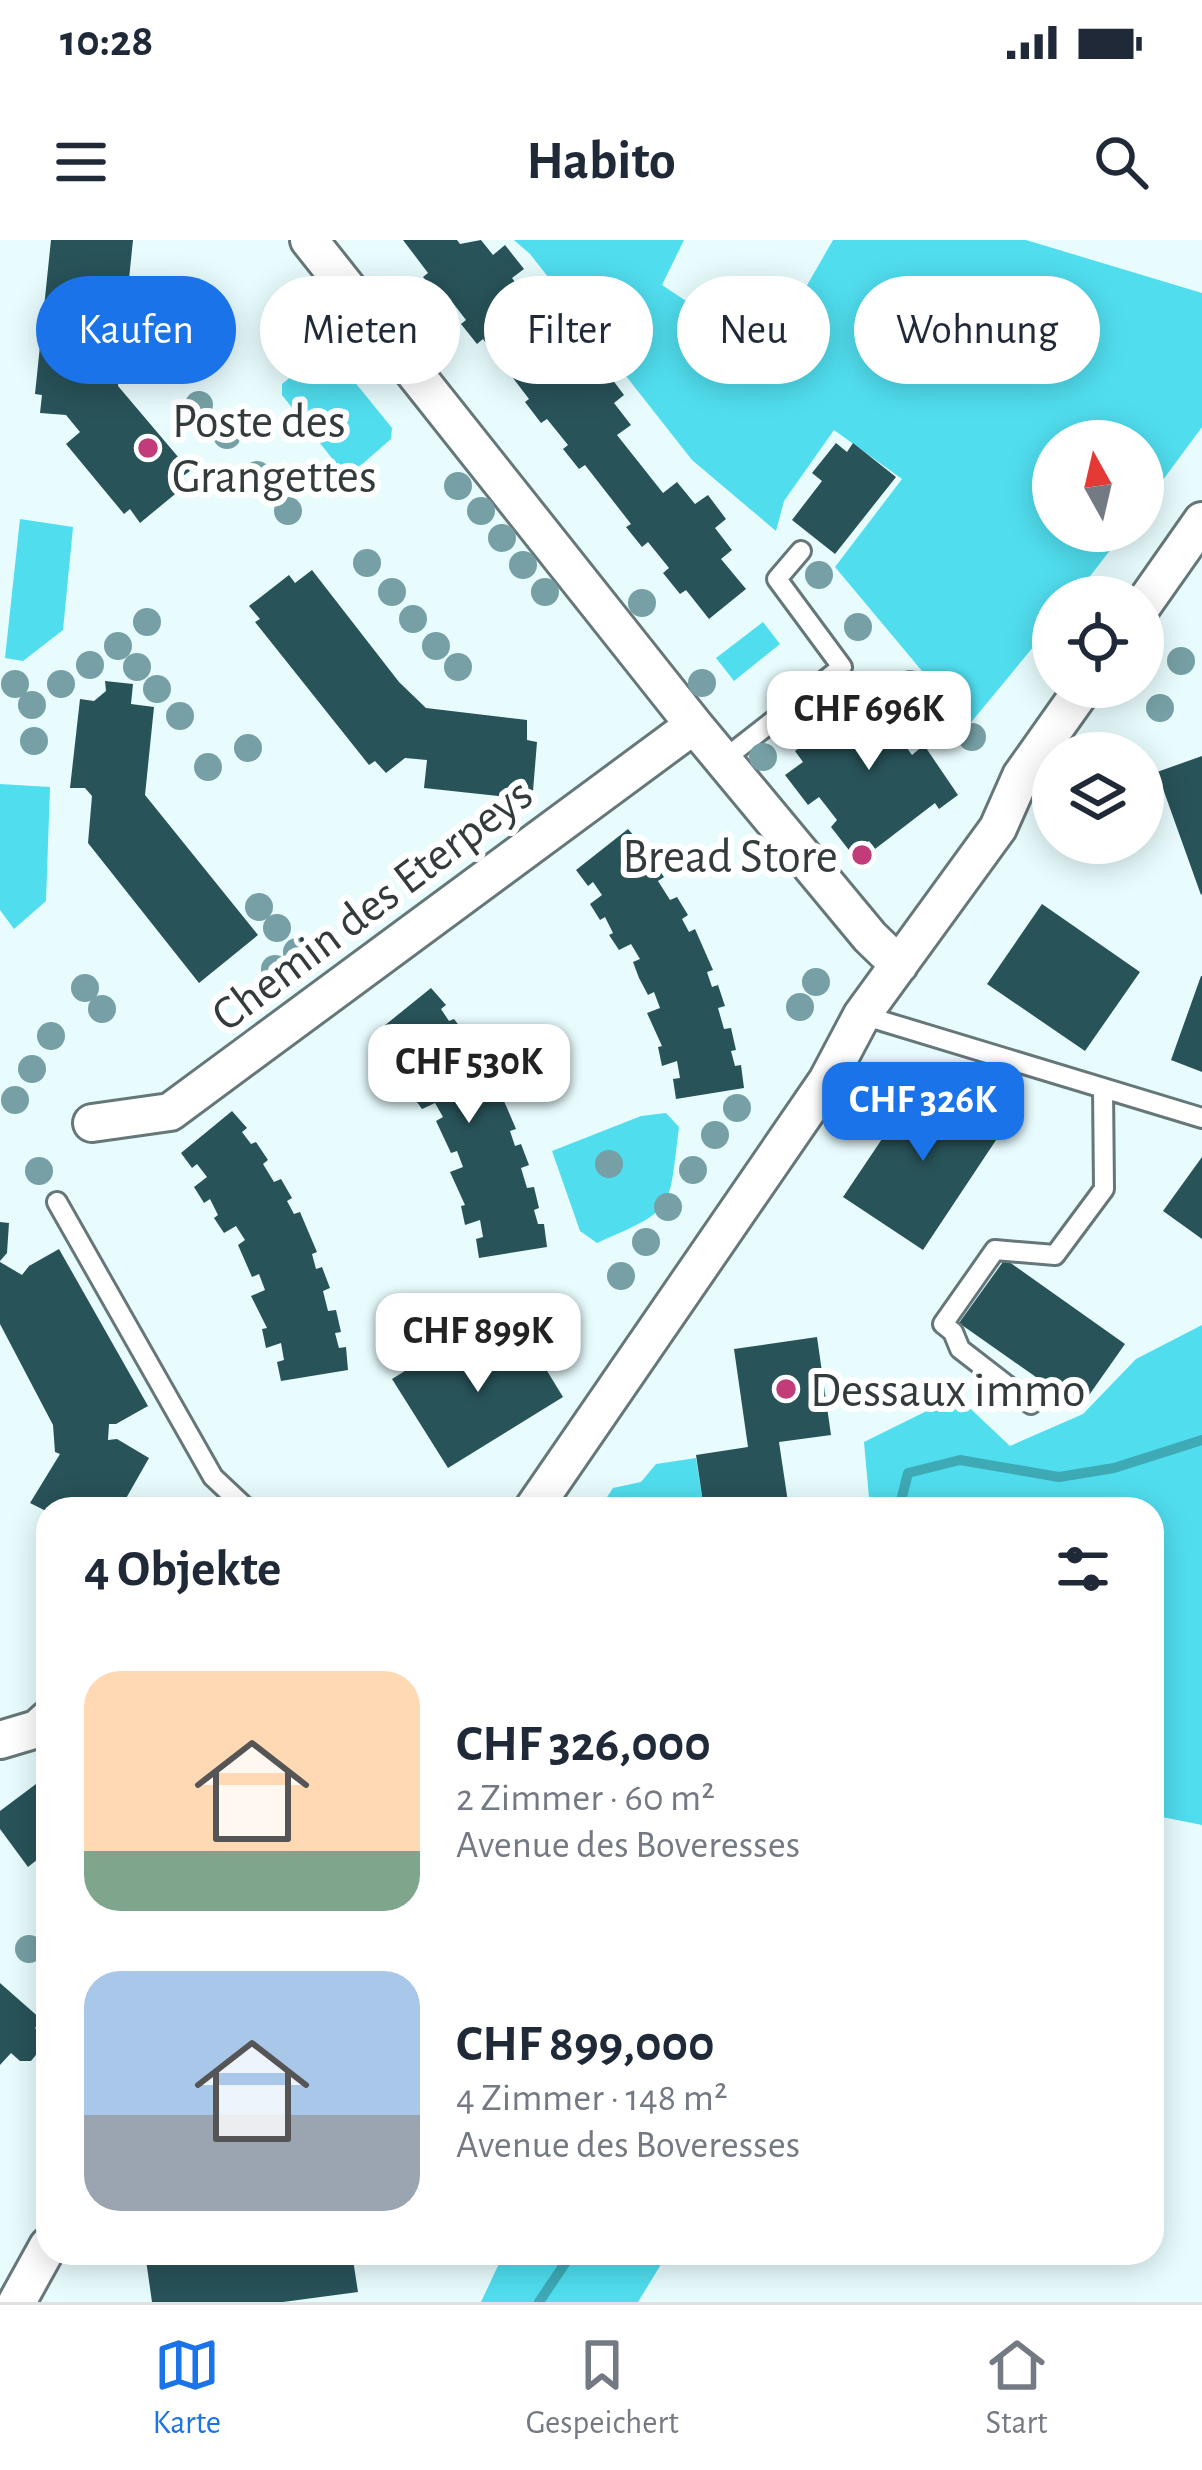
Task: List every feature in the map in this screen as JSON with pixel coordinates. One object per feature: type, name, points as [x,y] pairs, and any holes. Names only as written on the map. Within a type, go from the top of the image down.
[{"type":"street","points":[[309,240],[694,725],[870,937],[899,965]]},
{"type":"street","points":[[1163,576],[1202,521]]},
{"type":"street","points":[[540,1497],[827,1081],[862,1015],[998,828],[1021,776],[1069,708]]},
{"type":"street","name":"Chemin des Eterpeys","points":[[92,1123],[170,1112],[694,725]]},
{"type":"street","points":[[0,1740],[36,1729]]},
{"type":"street","points":[[17,2302],[37,2265]]},
{"type":"lane","points":[[723,760],[842,667],[777,579],[801,551]]},
{"type":"lane","points":[[862,1015],[1202,1118]]},
{"type":"lane","points":[[1031,1404],[960,1348],[944,1324],[995,1250],[1055,1255],[1105,1189],[1102,1088]]},
{"type":"lane","points":[[57,1202],[213,1477],[234,1497]]},
{"type":"shaded area","points":[[514,240],[684,240],[662,285],[677,295],[677,384],[830,384],[830,276],[812,276],[833,240],[1026,240],[1202,293],[1202,427],[1164,479],[1164,420],[1032,420],[1032,552],[1109,552],[1090,576],[1032,576],[1032,648],[968,726],[835,567],[902,479],[834,430],[784,501],[776,531],[692,460],[632,384],[653,384],[653,276],[547,276]]},
{"type":"shaded area","points":[[282,384],[356,384],[392,428],[391,439],[352,473],[342,471],[282,395]]},
{"type":"shaded area","points":[[20,519],[73,527],[63,630],[23,661],[5,658]]},
{"type":"shaded area","points":[[763,622],[780,644],[734,681],[716,658]]},
{"type":"shaded area","points":[[0,784],[50,787],[46,901],[14,929],[0,910]]},
{"type":"shaded area","points":[[666,1113],[679,1127],[664,1204],[642,1222],[597,1243],[580,1231],[552,1151],[641,1116]]},
{"type":"shaded area","points":[[1202,1325],[1202,1825],[1164,1817],[1164,1497],[869,1497],[864,1442],[957,1396],[1010,1446],[1083,1414],[1136,1359]]},
{"type":"shaded area","points":[[696,1458],[702,1497],[607,1497],[613,1488],[641,1482],[656,1464]]},
{"type":"shaded area","points":[[498,2265],[661,2265],[638,2302],[481,2302]]},
{"type":"building","points":[[51,240],[133,240],[129,276],[47,276]]},
{"type":"building","points":[[403,240],[457,240],[460,244],[481,240],[493,255],[505,245],[524,269],[515,276],[484,276],[484,340],[477,344],[461,324],[466,320],[460,312],[460,276],[424,276],[428,273]]},
{"type":"building","points":[[36,384],[118,384],[190,471],[173,483],[180,490],[140,523],[130,509],[124,514],[66,444],[80,432],[66,415],[40,413],[42,395],[35,394]]},
{"type":"building","points":[[518,384],[616,384],[624,395],[614,403],[631,425],[617,435],[663,493],[677,482],[695,504],[708,495],[726,519],[715,528],[732,550],[721,559],[746,589],[709,619],[686,590],[680,594],[663,573],[669,568],[648,542],[642,547],[626,527],[631,524],[585,465],[579,469],[563,449],[568,445],[547,419],[541,423],[525,402],[529,399]]},
{"type":"building","points":[[836,443],[847,452],[853,443],[896,477],[835,554],[792,520],[822,481],[812,473]]},
{"type":"building","points":[[312,570],[399,682],[426,708],[527,720],[527,740],[537,742],[533,791],[516,790],[516,798],[424,788],[427,760],[405,758],[386,773],[375,761],[369,765],[255,622],[260,619],[249,606],[289,575],[295,583]]},
{"type":"building","points":[[105,681],[133,684],[131,704],[154,707],[145,795],[258,935],[199,983],[88,843],[92,796],[85,788],[70,788],[80,699],[94,701],[106,691]]},
{"type":"building","points":[[869,682],[911,728],[899,737],[912,755],[924,745],[958,795],[939,809],[935,803],[875,849],[869,841],[852,854],[831,827],[837,820],[819,797],[808,805],[785,775],[803,762],[795,751],[854,706],[848,698]]},
{"type":"building","points":[[1202,756],[1201,895],[1164,792],[1164,770]]},
{"type":"building","points":[[628,829],[643,846],[638,850],[646,863],[651,859],[664,877],[658,881],[670,900],[677,897],[688,915],[682,919],[689,932],[695,929],[713,970],[707,972],[712,987],[718,985],[725,1006],[718,1008],[724,1029],[731,1028],[736,1050],[731,1051],[735,1066],[741,1065],[744,1088],[676,1099],[677,1061],[662,1066],[658,1047],[662,1046],[647,1013],[660,1008],[654,992],[648,995],[639,978],[633,962],[640,959],[631,944],[619,950],[605,917],[600,920],[590,904],[602,895],[576,870]]},
{"type":"building","points":[[1042,904],[1140,972],[1085,1051],[987,984]]},
{"type":"building","points":[[1202,976],[1202,1072],[1171,1060]]},
{"type":"building","points":[[431,988],[446,1005],[441,1009],[449,1021],[454,1019],[467,1036],[461,1040],[473,1059],[480,1055],[491,1074],[485,1078],[492,1091],[498,1088],[507,1108],[516,1129],[510,1131],[515,1146],[521,1144],[529,1165],[521,1168],[527,1188],[534,1187],[539,1208],[534,1210],[538,1224],[544,1224],[547,1247],[479,1258],[480,1220],[465,1225],[461,1206],[465,1205],[450,1172],[463,1167],[436,1121],[443,1117],[435,1103],[422,1109],[412,1095],[416,1091],[408,1076],[403,1080],[393,1064],[405,1053],[379,1030]]},
{"type":"building","points":[[923,1078],[1002,1131],[923,1250],[843,1197]]},
{"type":"building","points":[[232,1111],[247,1128],[242,1132],[268,1160],[263,1164],[274,1182],[281,1179],[292,1198],[287,1201],[294,1214],[300,1212],[317,1252],[312,1254],[316,1269],[322,1267],[330,1288],[323,1291],[328,1311],[336,1310],[341,1332],[335,1333],[339,1348],[346,1347],[348,1370],[281,1381],[277,1362],[284,1360],[281,1343],[266,1348],[262,1329],[267,1328],[251,1296],[265,1290],[259,1274],[252,1277],[238,1245],[245,1240],[236,1226],[224,1233],[210,1199],[204,1203],[194,1187],[207,1177],[181,1153]]},
{"type":"building","points":[[1202,1157],[1202,1239],[1163,1211]]},
{"type":"building","points":[[0,1222],[9,1223],[7,1253],[0,1261]]},
{"type":"building","points":[[59,1249],[148,1406],[109,1424],[108,1440],[117,1439],[149,1458],[127,1497],[36,1497],[36,1506],[30,1503],[60,1454],[55,1452],[53,1425],[0,1324],[0,1262],[22,1275]]},
{"type":"building","points":[[1005,1259],[1125,1344],[1080,1408],[959,1323]]},
{"type":"building","points":[[519,1325],[563,1397],[448,1468],[392,1379],[434,1353],[446,1371]]},
{"type":"building","points":[[817,1337],[831,1435],[779,1442],[787,1497],[702,1497],[696,1455],[748,1447],[734,1349]]},
{"type":"building","points":[[36,1784],[36,1861],[28,1867],[0,1829],[0,1811]]},
{"type":"building","points":[[0,1983],[36,2015],[36,2055],[31,2061],[20,2061],[11,2053],[0,2065]]},
{"type":"building","points":[[147,2265],[354,2265],[358,2292],[283,2302],[152,2302]]},
{"type":"waterway","points":[[902,1497],[908,1473],[960,1460],[1059,1477],[1114,1468],[1202,1440]]},
{"type":"waterway","points":[[539,2302],[564,2265]]},
{"type":"place","name":"Poste des Grangettes","points":[[148,448]]},
{"type":"place","name":"Bread Store","points":[[862,855]]},
{"type":"place","name":"Dessaux immo","points":[[786,1389]]}]
